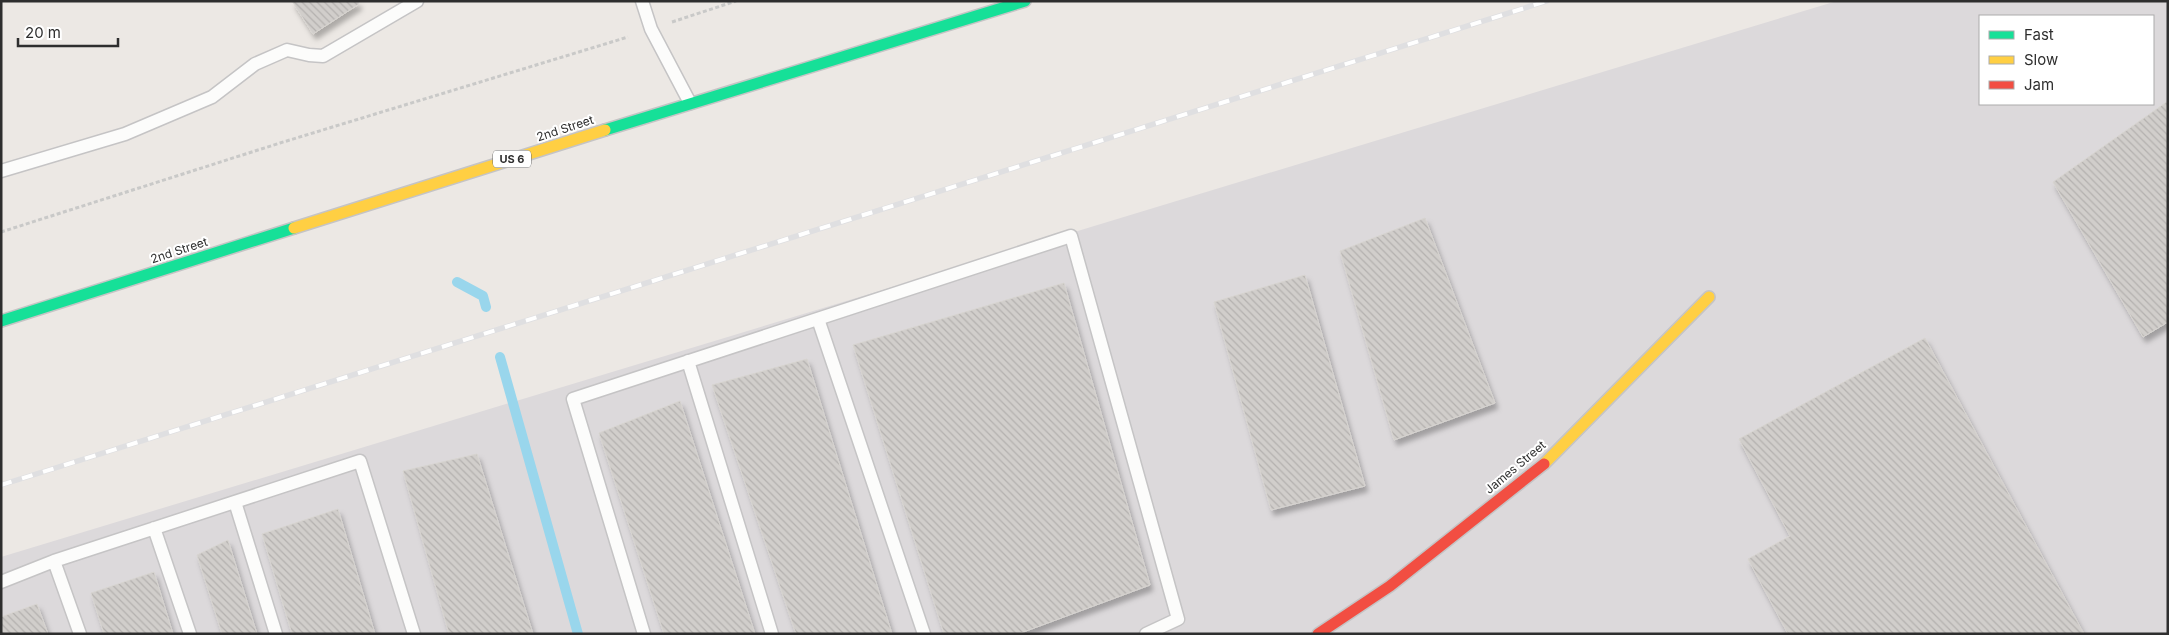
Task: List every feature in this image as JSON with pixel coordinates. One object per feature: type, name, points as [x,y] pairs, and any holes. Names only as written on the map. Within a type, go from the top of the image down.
[{"type":"main road","name":"2nd Street","points":[[1,321],[690,103],[1024,1]]},
{"type":"main road","name":"James Street","points":[[1318,634],[1390,586],[1544,464],[1709,297]]},
{"type":"lane","points":[[1,172],[125,134],[195,105],[212,97],[256,64],[287,50],[323,56],[417,1]]},
{"type":"lane","points":[[642,1],[651,29],[690,103]]},
{"type":"lane","points":[[644,634],[573,399],[1071,236],[1178,620],[1146,634]]},
{"type":"lane","points":[[818,319],[924,634]]},
{"type":"lane","points":[[688,361],[772,634]]},
{"type":"lane","points":[[1,582],[54,561],[360,461],[414,634]]},
{"type":"lane","points":[[235,502],[276,634]]},
{"type":"lane","points":[[154,528],[190,634]]},
{"type":"lane","points":[[54,561],[80,634]]},
{"type":"path","points":[[1,232],[280,142],[651,29],[736,1]]},
{"type":"shaded area","points":[[1837,1],[2168,1],[2168,634],[1,634],[1,557]]},
{"type":"building","points":[[292,1],[358,1],[359,4],[313,34]]},
{"type":"building","points":[[2168,101],[2168,322],[2143,337],[2053,182]]},
{"type":"building","points":[[1425,218],[1495,403],[1394,440],[1340,251]]},
{"type":"building","points":[[1305,275],[1365,486],[1271,510],[1214,302]]},
{"type":"building","points":[[1064,283],[1150,585],[1018,634],[944,634],[853,345]]},
{"type":"building","points":[[1925,338],[2084,634],[1788,634],[1748,559],[1790,536],[1739,439]]},
{"type":"building","points":[[807,359],[892,634],[796,634],[712,385]]},
{"type":"building","points":[[680,401],[755,634],[664,634],[599,433]]},
{"type":"building","points":[[477,454],[533,634],[449,634],[403,471]]},
{"type":"building","points":[[338,509],[375,634],[292,634],[262,534]]},
{"type":"building","points":[[228,540],[257,634],[222,634],[197,555]]},
{"type":"building","points":[[154,572],[173,634],[104,634],[91,593]]},
{"type":"building","points":[[37,604],[48,634],[1,634],[1,617]]},
{"type":"waterway","points":[[457,282],[483,296],[486,307]]},
{"type":"waterway","points":[[500,357],[578,634]]},
{"type":"railway","points":[[1,485],[1547,1]]},
{"type":"traffic: fast","points":[[605,130],[1025,1]]},
{"type":"traffic: fast","points":[[1,321],[294,228]]},
{"type":"traffic: slow","points":[[294,228],[605,130]]},
{"type":"traffic: slow","points":[[1544,464],[1709,297]]},
{"type":"traffic: jam","points":[[1318,634],[1390,586],[1544,464]]}]
